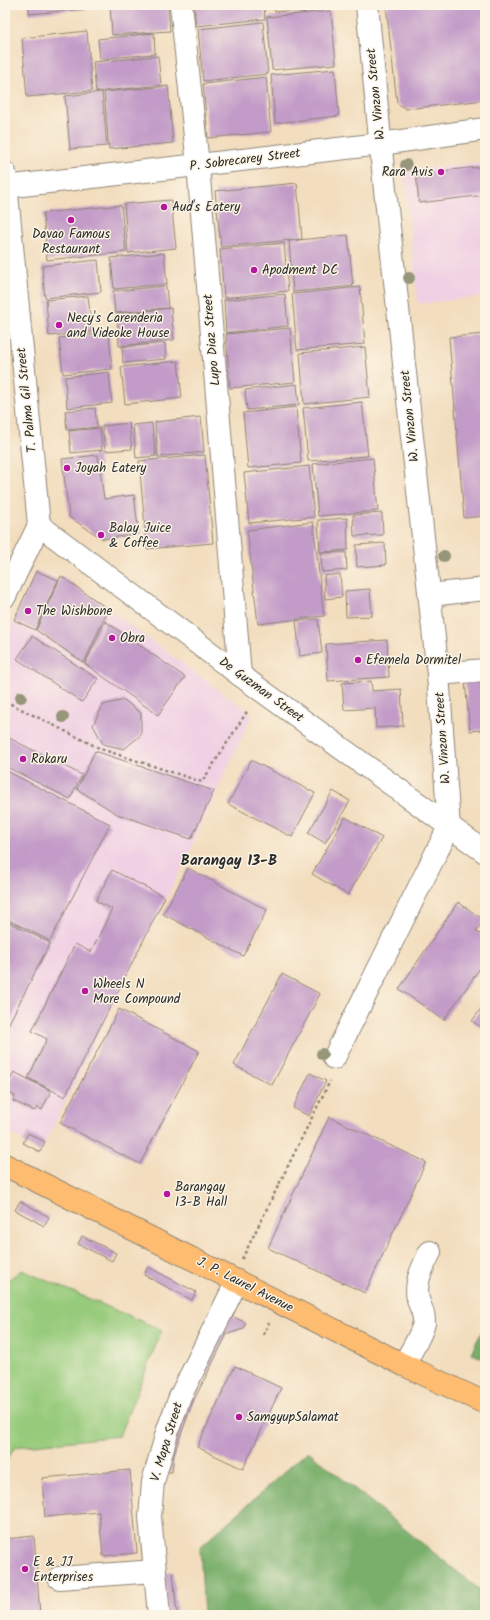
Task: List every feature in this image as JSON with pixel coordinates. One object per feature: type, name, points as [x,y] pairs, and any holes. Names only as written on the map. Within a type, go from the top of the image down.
[{"type":"main road","name":"J. P. Laurel Avenue","points":[[5,1165],[404,1365],[485,1403]]},
{"type":"street","name":"Lupo Diaz Street","points":[[181,5],[198,165],[240,675]]},
{"type":"street","name":"W. Vinzon Street","points":[[367,5],[438,674],[449,827]]},
{"type":"street","name":"P. Sobrecarey Street","points":[[5,182],[198,165],[381,144],[485,129]]},
{"type":"street","name":"T. Palma Gil Street","points":[[5,182],[39,525]]},
{"type":"street","points":[[5,596],[39,525]]},
{"type":"street","name":"De Guzman Street","points":[[39,525],[260,690],[485,852]]},
{"type":"street","points":[[429,595],[485,589]]},
{"type":"street","points":[[438,674],[485,670]]},
{"type":"street","points":[[334,1058],[449,827]]},
{"type":"street","points":[[404,1365],[424,1324],[424,1315],[418,1298],[417,1289],[423,1266],[430,1252]]},
{"type":"street","name":"V. Mapa Street","points":[[159,1615],[150,1517],[153,1482],[168,1429],[180,1397],[235,1279]]},
{"type":"street","points":[[59,1578],[155,1571]]},
{"type":"path","points":[[5,700],[101,749],[202,782],[260,690]]},
{"type":"path","points":[[235,1279],[336,1069],[334,1058]]},
{"type":"shaded area","points":[[485,162],[485,296],[418,304],[404,171]]},
{"type":"shaded area","points":[[109,610],[252,714],[193,844],[42,1149],[5,1131],[5,637],[13,622],[35,631],[84,665]]},
{"type":"green space","points":[[22,1270],[162,1330],[119,1436],[15,1447],[5,1463],[5,1282]]},
{"type":"green space","points":[[485,1325],[485,1360],[471,1353]]},
{"type":"green space","points":[[308,1451],[485,1594],[485,1615],[204,1615],[200,1547]]},
{"type":"building","points":[[29,5],[85,5],[85,9],[29,14]]},
{"type":"building","points":[[110,5],[168,5],[170,31],[112,35]]},
{"type":"building","points":[[194,5],[264,5],[265,19],[196,26]]},
{"type":"building","points":[[275,5],[331,5],[332,7],[275,12]]},
{"type":"building","points":[[386,5],[485,5],[485,100],[406,109],[397,103]]},
{"type":"building","points":[[331,11],[336,64],[272,70],[267,17]]},
{"type":"building","points":[[263,22],[268,74],[203,81],[198,29]]},
{"type":"building","points":[[87,31],[92,91],[27,97],[22,38]]},
{"type":"building","points":[[154,33],[155,54],[100,59],[98,39]]},
{"type":"building","points":[[158,56],[161,85],[96,92],[93,62]]},
{"type":"building","points":[[335,69],[339,116],[275,123],[271,75]]},
{"type":"building","points":[[266,77],[271,132],[208,138],[203,84]]},
{"type":"building","points":[[168,86],[173,143],[109,149],[104,92]]},
{"type":"building","points":[[102,92],[107,146],[70,149],[65,96]]},
{"type":"building","points":[[485,166],[485,195],[419,203],[416,174]]},
{"type":"building","points":[[297,183],[302,239],[221,247],[215,191]]},
{"type":"building","points":[[171,200],[176,248],[128,253],[124,204]]},
{"type":"building","points":[[121,205],[126,252],[47,260],[43,213]]},
{"type":"building","points":[[348,235],[353,286],[293,292],[289,241]]},
{"type":"building","name":"Apodment DC","points":[[284,243],[288,291],[224,298],[220,249]]},
{"type":"building","points":[[164,253],[167,284],[114,289],[111,258]]},
{"type":"building","points":[[98,260],[101,292],[45,298],[42,266]]},
{"type":"building","points":[[166,286],[168,308],[115,313],[113,291]]},
{"type":"building","points":[[360,287],[365,344],[297,350],[292,294]]},
{"type":"building","points":[[285,294],[288,326],[226,333],[224,300]]},
{"type":"building","points":[[88,296],[92,332],[49,336],[46,300]]},
{"type":"building","points":[[171,308],[174,340],[119,346],[117,314]]},
{"type":"building","points":[[290,328],[295,382],[230,388],[226,334]]},
{"type":"building","points":[[109,333],[112,369],[63,374],[59,338]]},
{"type":"building","points":[[485,334],[485,516],[464,518],[449,337]]},
{"type":"building","points":[[165,343],[166,359],[123,363],[122,347]]},
{"type":"building","points":[[365,347],[370,397],[304,404],[300,353]]},
{"type":"building","points":[[178,361],[182,398],[125,404],[121,367]]},
{"type":"building","points":[[109,372],[112,403],[67,408],[65,377]]},
{"type":"building","points":[[297,384],[299,405],[247,410],[245,390]]},
{"type":"building","points":[[362,402],[368,456],[308,461],[303,408]]},
{"type":"building","points":[[296,407],[301,463],[248,468],[243,413]]},
{"type":"building","points":[[95,408],[97,427],[67,430],[65,411]]},
{"type":"building","points":[[201,417],[204,452],[158,457],[155,422]]},
{"type":"building","points":[[129,423],[132,449],[105,451],[102,426]]},
{"type":"building","points":[[152,423],[156,456],[136,458],[133,425]]},
{"type":"building","points":[[100,428],[102,450],[71,453],[69,431]]},
{"type":"building","points":[[98,455],[104,499],[134,495],[139,534],[103,539],[69,517],[62,459]]},
{"type":"building","points":[[205,455],[213,543],[147,549],[139,461]]},
{"type":"building","points":[[373,458],[378,511],[318,516],[313,464]]},
{"type":"building","points":[[309,466],[314,517],[249,523],[244,473]]},
{"type":"building","points":[[382,513],[383,535],[354,536],[353,515]]},
{"type":"building","points":[[347,518],[348,550],[320,552],[318,520]]},
{"type":"building","points":[[313,522],[324,616],[258,624],[247,530]]},
{"type":"building","points":[[385,543],[386,565],[357,567],[356,545]]},
{"type":"building","points":[[346,552],[347,570],[322,572],[321,553]]},
{"type":"building","points":[[36,571],[58,580],[35,630],[14,620]]},
{"type":"building","points":[[340,574],[342,597],[325,599],[324,576]]},
{"type":"building","points":[[61,576],[108,609],[84,663],[36,630]]},
{"type":"building","points":[[370,589],[372,616],[346,617],[345,591]]},
{"type":"building","points":[[318,619],[322,653],[300,656],[296,621]]},
{"type":"building","points":[[105,621],[185,677],[158,715],[85,664]]},
{"type":"building","points":[[32,636],[98,679],[82,702],[17,659]]},
{"type":"building","name":"Efemela Dormitel","points":[[387,640],[389,677],[328,681],[326,644]]},
{"type":"building","points":[[485,680],[485,730],[470,731],[465,682]]},
{"type":"building","points":[[371,681],[372,691],[401,689],[403,726],[376,728],[375,708],[344,710],[342,683]]},
{"type":"building","points":[[124,700],[141,713],[141,735],[124,749],[103,744],[93,725],[103,705]]},
{"type":"building","points":[[5,736],[82,775],[70,799],[5,766]]},
{"type":"building","points":[[95,751],[214,791],[191,839],[117,814],[77,789]]},
{"type":"building","points":[[251,760],[315,793],[292,837],[228,804]]},
{"type":"building","points":[[5,770],[110,824],[50,941],[5,918]]},
{"type":"building","points":[[333,791],[350,801],[325,843],[308,833]]},
{"type":"building","points":[[345,817],[382,838],[348,895],[312,874]]},
{"type":"building","points":[[188,868],[267,910],[243,956],[163,914]]},
{"type":"building","name":"Wheels N More Compound","points":[[112,870],[165,897],[65,1097],[28,1078],[47,1039],[32,1031],[75,944],[91,952],[112,909],[96,901]]},
{"type":"building","points":[[458,902],[484,920],[476,931],[485,938],[485,961],[444,1020],[399,989]]},
{"type":"building","points":[[5,920],[50,943],[5,1031]]},
{"type":"building","points":[[282,974],[320,994],[272,1085],[234,1065]]},
{"type":"building","points":[[485,1003],[485,1030],[472,1021]]},
{"type":"building","points":[[119,1009],[199,1051],[140,1164],[60,1123]]},
{"type":"building","points":[[14,1072],[51,1091],[42,1110],[37,1107],[35,1111],[13,1101],[15,1096],[5,1091]]},
{"type":"building","points":[[310,1073],[326,1081],[309,1116],[293,1108]]},
{"type":"building","points":[[329,1117],[426,1162],[365,1293],[268,1248]]},
{"type":"building","points":[[28,1133],[45,1142],[40,1152],[23,1143]]},
{"type":"building","points":[[20,1201],[49,1217],[44,1226],[15,1210]]},
{"type":"building","points":[[82,1236],[116,1253],[112,1261],[78,1244]]},
{"type":"building","points":[[148,1267],[196,1292],[192,1300],[144,1275]]},
{"type":"building","points":[[229,1317],[234,1317],[246,1323],[243,1329],[228,1334],[222,1331]]},
{"type":"building","points":[[220,1333],[226,1336],[192,1404],[174,1454],[172,1472],[165,1472],[174,1430]]},
{"type":"building","name":"SamgyupSalamat","points":[[235,1366],[281,1388],[243,1469],[197,1447]]},
{"type":"building","points":[[130,1470],[137,1553],[103,1556],[99,1512],[45,1517],[42,1478]]},
{"type":"building","points":[[34,1536],[40,1615],[5,1615],[5,1539]]},
{"type":"building","points":[[173,1572],[177,1615],[168,1615],[164,1573]]},
{"type":"place","name":"Rara Avis","points":[[441,172]]},
{"type":"place","name":"Aud's Eatery","points":[[164,207]]},
{"type":"place","name":"Davao Famous Restaurant","points":[[71,220]]},
{"type":"place","name":"Apodment DC","points":[[254,270]]},
{"type":"place","name":"Necy's Carenderia and Videoke House","points":[[59,325]]},
{"type":"place","name":"Joyah Eatery","points":[[67,468]]},
{"type":"place","name":"Balay Juice & Coffee","points":[[101,535]]},
{"type":"place","name":"The Wishbone","points":[[28,611]]},
{"type":"place","name":"Obra","points":[[112,638]]},
{"type":"place","name":"Efemela Dormitel","points":[[358,660]]},
{"type":"place","name":"Rokaru","points":[[23,759]]},
{"type":"place","name":"Wheels N More Compound","points":[[85,991]]},
{"type":"place","name":"Barangay 13-B Hall","points":[[167,1194]]},
{"type":"place","name":"SamgyupSalamat","points":[[239,1417]]},
{"type":"place","name":"E & JJ Enterprises","points":[[25,1569]]},
{"type":"district","name":"Barangay 13-B","points":[[229,861]]}]
